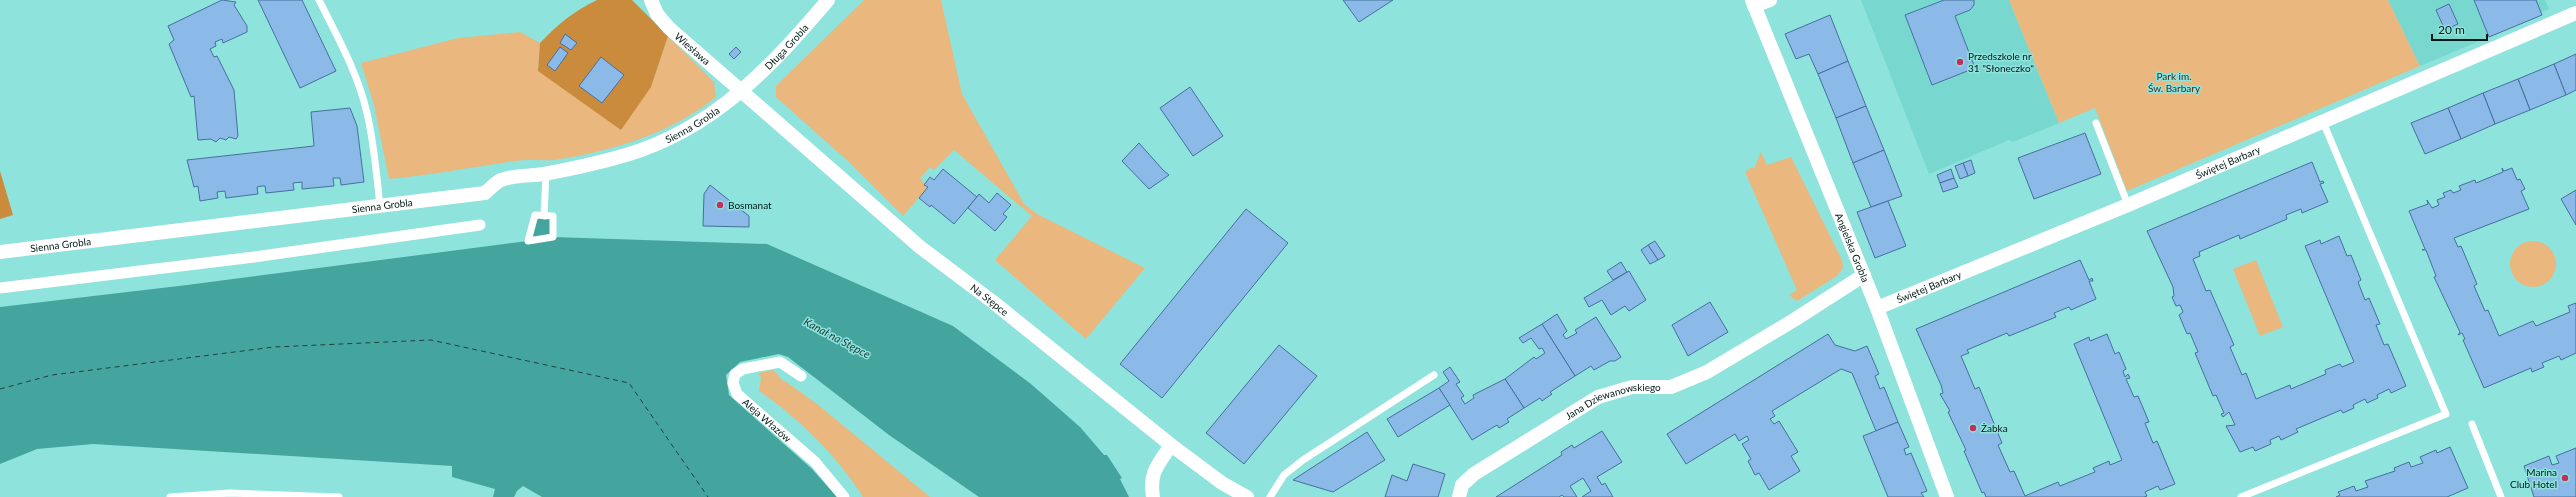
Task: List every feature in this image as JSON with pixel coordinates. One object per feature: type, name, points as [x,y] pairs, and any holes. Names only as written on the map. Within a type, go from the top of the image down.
[{"type":"street","name":"Wiesława","points":[[651,0],[657,14],[669,28],[742,90]]},
{"type":"street","name":"Długa Grobla","points":[[742,90],[761,74],[828,0]]},
{"type":"street","points":[[1753,3],[1770,0]]},
{"type":"street","name":"Angielska Grobla","points":[[1753,3],[1877,308],[1947,497]]},
{"type":"street","name":"Świętej Barbary","points":[[1877,308],[2128,205],[2576,13]]},
{"type":"street","name":"Sienna Grobla","points":[[0,252],[197,227],[380,207],[484,193],[501,180],[546,173],[627,154],[667,139],[711,115],[742,90]]},
{"type":"street","name":"Na Stępce","points":[[742,90],[920,248],[993,302],[1171,445],[1222,483],[1248,497]]},
{"type":"street","points":[[0,288],[254,257],[480,225]]},
{"type":"street","name":"Jana Dziewanowskiego","points":[[1459,497],[1462,485],[1474,474],[1584,404],[1615,390],[1632,386],[1671,386],[1708,372],[1794,320],[1864,275]]},
{"type":"street","name":"Aleja Włazów","points":[[801,376],[780,362],[743,369],[735,374],[733,383],[737,394],[815,462],[844,497]]},
{"type":"street","points":[[1153,497],[1151,481],[1157,466],[1171,445]]},
{"type":"lane","points":[[319,0],[350,64],[362,95],[367,113],[380,207]]},
{"type":"lane","points":[[2241,497],[2446,414],[2323,122]]},
{"type":"lane","points":[[2096,123],[2128,205]]},
{"type":"lane","points":[[544,216],[546,173]]},
{"type":"lane","points":[[535,215],[544,216],[553,216],[553,237],[528,241],[535,215]]},
{"type":"lane","points":[[1270,497],[1284,475],[1303,460],[1434,375]]},
{"type":"lane","points":[[2472,424],[2501,497]]},
{"type":"lane","points":[[170,497],[251,493],[339,497]]},
{"type":"shaded area","points":[[597,0],[632,0],[668,36],[651,87],[621,130],[538,71],[540,43],[567,18]]},
{"type":"shaded area","name":"Przedszkole nr 31 \"Słoneczko\"","points":[[1861,0],[2009,0],[2059,123],[2013,142],[2009,140],[1929,174]]},
{"type":"shaded area","points":[[2388,0],[2545,0],[2549,9],[2541,12],[2542,15],[2420,66]]},
{"type":"shaded area","points":[[0,171],[13,215],[0,219]]},
{"type":"green space","points":[[864,0],[941,0],[962,94],[1024,204],[1037,214],[1145,268],[1086,339],[995,260],[1032,216],[954,150],[934,170],[930,167],[920,178],[928,187],[903,216],[849,162],[776,97],[776,86]]},
{"type":"green space","name":"Park im. Św. Barbary","points":[[2009,0],[2388,0],[2420,66],[2127,191],[2095,108],[2059,123]]},
{"type":"green space","points":[[520,32],[540,43],[538,71],[651,87],[668,36],[714,82],[716,97],[699,110],[660,131],[640,139],[597,152],[554,160],[520,160],[389,179],[374,105],[361,63],[458,38]]},
{"type":"green space","points":[[1761,152],[1767,165],[1791,157],[1842,260],[1843,268],[1837,276],[1797,301],[1789,295],[1797,290],[1745,172],[1752,167],[1754,169]]},
{"type":"green space","points":[[2528,241],[2538,241],[2546,245],[2552,251],[2556,259],[2556,269],[2552,277],[2546,283],[2538,287],[2528,287],[2520,283],[2514,277],[2510,269],[2510,259],[2514,251],[2520,245]]},
{"type":"green space","points":[[2256,260],[2283,327],[2260,336],[2233,269]]},
{"type":"green space","points":[[773,370],[784,382],[785,381],[817,404],[930,497],[863,497],[829,452],[789,413],[759,391],[761,378],[759,373]]},
{"type":"water","name":"Kanał na Stępce","points":[[535,215],[553,216],[553,237],[767,244],[953,326],[1031,384],[1080,427],[1104,455],[1107,455],[1122,478],[1120,479],[1129,497],[979,497],[889,435],[788,357],[779,354],[740,362],[726,375],[729,395],[812,469],[837,497],[542,497],[523,486],[517,491],[514,497],[493,497],[495,489],[452,477],[452,466],[93,444],[37,449],[0,464],[0,307],[187,285],[528,241]]},
{"type":"building","points":[[222,0],[236,2],[234,5],[247,26],[247,32],[223,43],[222,39],[215,42],[216,46],[210,49],[214,57],[217,56],[234,90],[238,136],[236,139],[229,137],[226,140],[220,138],[216,142],[211,139],[198,140],[194,96],[191,97],[169,44],[174,40],[168,26]]},
{"type":"building","points":[[258,0],[302,0],[336,71],[300,88]]},
{"type":"building","points":[[1343,0],[1393,0],[1359,22]]},
{"type":"building","points":[[1944,0],[1974,0],[1974,5],[1970,10],[1955,16],[1975,68],[1932,85],[1905,15]]},
{"type":"building","points":[[2474,0],[2536,0],[2542,15],[2489,37]]},
{"type":"building","points":[[2449,4],[2458,24],[2445,30],[2436,10]]},
{"type":"building","points":[[1830,15],[1848,61],[1818,74],[1809,54],[1796,59],[1785,34]]},
{"type":"building","points":[[565,34],[577,43],[571,50],[560,43]]},
{"type":"building","points":[[560,47],[568,53],[555,71],[547,65]]},
{"type":"building","points":[[736,47],[741,52],[734,59],[729,54]]},
{"type":"building","points":[[2576,54],[2576,90],[2566,95],[2554,64]]},
{"type":"building","points":[[601,57],[624,75],[602,103],[579,86]]},
{"type":"building","points":[[1848,61],[1866,106],[1836,118],[1818,74]]},
{"type":"building","points":[[2554,64],[2566,95],[2530,110],[2518,79]]},
{"type":"building","points":[[2518,79],[2530,110],[2495,124],[2483,93]]},
{"type":"building","points":[[1190,87],[1223,136],[1193,156],[1160,108]]},
{"type":"building","points":[[2483,93],[2495,124],[2461,139],[2448,108]]},
{"type":"building","points":[[1866,106],[1884,150],[1853,163],[1836,118]]},
{"type":"building","points":[[350,108],[357,126],[364,182],[341,185],[340,178],[333,178],[334,186],[302,189],[302,182],[293,183],[294,190],[266,193],[265,186],[262,186],[257,187],[258,194],[226,198],[225,191],[217,192],[218,198],[200,201],[198,186],[194,187],[187,160],[314,146],[311,112]]},
{"type":"building","points":[[2448,108],[2461,139],[2425,154],[2411,123]]},
{"type":"building","points":[[2085,133],[2101,174],[2034,199],[2018,158]]},
{"type":"building","points":[[1139,143],[1169,175],[1149,189],[1122,161]]},
{"type":"building","points":[[1884,150],[1902,196],[1871,207],[1853,163]]},
{"type":"building","points":[[1971,160],[1975,173],[1968,176],[1963,163]]},
{"type":"building","points":[[2312,162],[2320,182],[2323,181],[2324,183],[2320,184],[2328,202],[2302,213],[2301,209],[2286,215],[2287,219],[2240,239],[2239,235],[2199,252],[2200,256],[2193,259],[2206,291],[2210,290],[2234,345],[2230,347],[2242,375],[2246,373],[2256,399],[2290,385],[2291,389],[2326,374],[2325,370],[2340,364],[2342,367],[2354,362],[2305,246],[2320,240],[2321,244],[2339,236],[2347,256],[2351,255],[2361,280],[2358,282],[2365,300],[2369,298],[2380,324],[2376,325],[2384,345],[2388,344],[2406,386],[2391,393],[2389,389],[2377,395],[2378,398],[2367,403],[2365,399],[2353,405],[2354,408],[2343,413],[2341,410],[2296,429],[2298,432],[2281,440],[2279,436],[2270,440],[2271,444],[2255,451],[2253,447],[2240,452],[2226,426],[2235,425],[2229,412],[2223,417],[2221,414],[2224,413],[2216,395],[2213,396],[2195,353],[2198,352],[2190,333],[2187,334],[2179,315],[2183,312],[2180,305],[2176,306],[2172,297],[2174,296],[2173,287],[2147,231]]},
{"type":"building","points":[[1963,163],[1968,176],[1960,179],[1955,166]]},
{"type":"building","points":[[2502,168],[2504,171],[2512,168],[2517,180],[2520,179],[2525,189],[2521,191],[2529,209],[2454,238],[2458,247],[2461,246],[2477,284],[2474,286],[2485,311],[2488,310],[2499,336],[2533,321],[2536,326],[2570,312],[2568,306],[2576,303],[2576,353],[2561,360],[2559,356],[2542,363],[2544,367],[2532,372],[2531,368],[2484,388],[2463,340],[2465,339],[2462,333],[2458,335],[2460,332],[2434,277],[2436,276],[2426,250],[2422,250],[2425,249],[2409,211],[2428,204],[2427,200],[2432,208],[2439,205],[2437,200],[2445,197],[2443,193],[2451,190],[2453,193],[2461,190],[2459,186],[2475,180],[2476,183],[2503,172]]},
{"type":"building","points":[[943,169],[977,197],[954,224],[931,205],[930,207],[919,198],[928,187],[924,185],[930,177],[934,180]]},
{"type":"building","points":[[1951,169],[1954,178],[1940,183],[1937,175]]},
{"type":"building","points":[[1954,178],[1958,187],[1943,192],[1940,183]]},
{"type":"building","name":"Bosmanat","points":[[710,185],[749,216],[749,227],[703,226],[704,194]]},
{"type":"building","points":[[2576,190],[2576,225],[2561,199]]},
{"type":"building","points":[[997,193],[1011,205],[1003,214],[1007,217],[995,231],[968,208],[979,194],[989,203]]},
{"type":"building","points":[[1888,201],[1906,246],[1875,258],[1857,212]]},
{"type":"building","points":[[1246,209],[1288,243],[1162,398],[1120,364]]},
{"type":"building","points":[[1655,241],[1665,256],[1658,260],[1648,245]]},
{"type":"building","points":[[1648,245],[1658,260],[1650,264],[1641,250]]},
{"type":"building","points":[[2080,260],[2089,280],[2092,278],[2093,281],[2089,281],[2096,299],[2071,310],[2069,307],[2054,313],[2056,317],[2009,336],[2007,333],[1967,350],[1969,353],[1961,356],[1975,389],[1979,387],[2002,443],[1998,445],[2010,472],[2014,471],[2025,496],[2058,482],[2060,486],[2095,472],[2093,468],[2109,461],[2110,465],[2122,460],[2074,344],[2089,337],[2090,341],[2107,334],[2115,354],[2119,352],[2126,369],[2123,371],[2125,377],[2128,374],[2130,378],[2126,379],[2134,397],[2138,396],[2149,422],[2145,423],[2153,443],[2157,441],[2175,484],[2160,490],[2158,486],[2145,492],[2147,496],[2144,497],[1986,497],[1984,492],[1982,493],[1964,451],[1966,450],[1948,412],[1950,411],[1940,394],[1943,393],[1941,385],[1916,329]]},
{"type":"building","points":[[1621,262],[1627,272],[1613,280],[1607,271]]},
{"type":"building","points":[[1629,271],[1646,300],[1629,311],[1625,306],[1611,315],[1602,300],[1589,307],[1584,298]]},
{"type":"building","points":[[1710,302],[1728,332],[1688,356],[1672,325]]},
{"type":"building","points":[[1557,314],[1567,331],[1563,335],[1566,339],[1577,333],[1575,330],[1596,317],[1621,357],[1594,370],[1591,366],[1575,376],[1542,324]]},
{"type":"building","points":[[1542,324],[1575,376],[1550,392],[1552,394],[1542,401],[1540,398],[1524,408],[1505,379],[1534,357],[1536,359],[1545,353],[1542,348],[1539,349],[1531,338],[1523,343],[1519,338]]},
{"type":"building","points":[[1828,334],[1835,345],[1855,351],[1867,346],[1879,374],[1875,376],[1880,389],[1884,387],[1898,422],[1876,431],[1852,373],[1841,369],[1772,411],[1775,416],[1770,419],[1774,424],[1779,421],[1798,452],[1791,456],[1800,471],[1769,490],[1759,473],[1755,475],[1748,461],[1751,459],[1742,444],[1749,440],[1747,436],[1739,441],[1735,434],[1686,464],[1667,434]]},
{"type":"building","points":[[1279,345],[1317,376],[1244,464],[1206,433]]},
{"type":"building","points":[[1450,367],[1460,382],[1456,384],[1464,396],[1461,398],[1465,404],[1474,398],[1473,395],[1505,379],[1524,408],[1507,419],[1509,422],[1499,428],[1497,425],[1472,440],[1439,388],[1449,381],[1443,372]]},
{"type":"building","points":[[1439,388],[1450,405],[1398,437],[1387,419]]},
{"type":"building","points":[[1898,422],[1909,447],[1904,449],[1906,455],[1911,453],[1927,491],[1921,493],[1924,497],[1888,497],[1863,436]]},
{"type":"building","points":[[1602,431],[1622,462],[1597,477],[1602,485],[1605,483],[1613,497],[1582,497],[1591,491],[1583,478],[1570,486],[1577,497],[1564,497],[1562,495],[1559,497],[1496,497],[1562,455],[1561,452],[1572,445],[1574,448]]},
{"type":"building","points":[[1367,432],[1385,460],[1333,492],[1293,480]]},
{"type":"building","points":[[2450,447],[2468,488],[2447,497],[2336,497],[2340,495],[2338,492],[2354,486],[2356,491],[2368,487],[2365,481],[2395,471],[2394,468],[2409,462],[2411,467],[2423,463],[2420,457],[2436,450],[2437,453]]},
{"type":"building","points":[[2576,448],[2576,497],[2534,497],[2524,466],[2549,456],[2552,465],[2559,463],[2556,456]]},
{"type":"building","points":[[1413,464],[1445,474],[1438,497],[1385,497],[1392,475],[1407,481]]},
{"type":"ferry route","points":[[0,389],[52,375],[274,347],[431,340],[629,383],[708,497]]},
{"type":"place","name":"Przedszkole nr 31 \"Słoneczko\"","points":[[1960,62]]},
{"type":"place","name":"Bosmanat","points":[[720,205]]},
{"type":"place","name":"Żabka","points":[[1973,428]]},
{"type":"place","name":"Marina Club Hotel","points":[[2565,478]]}]
